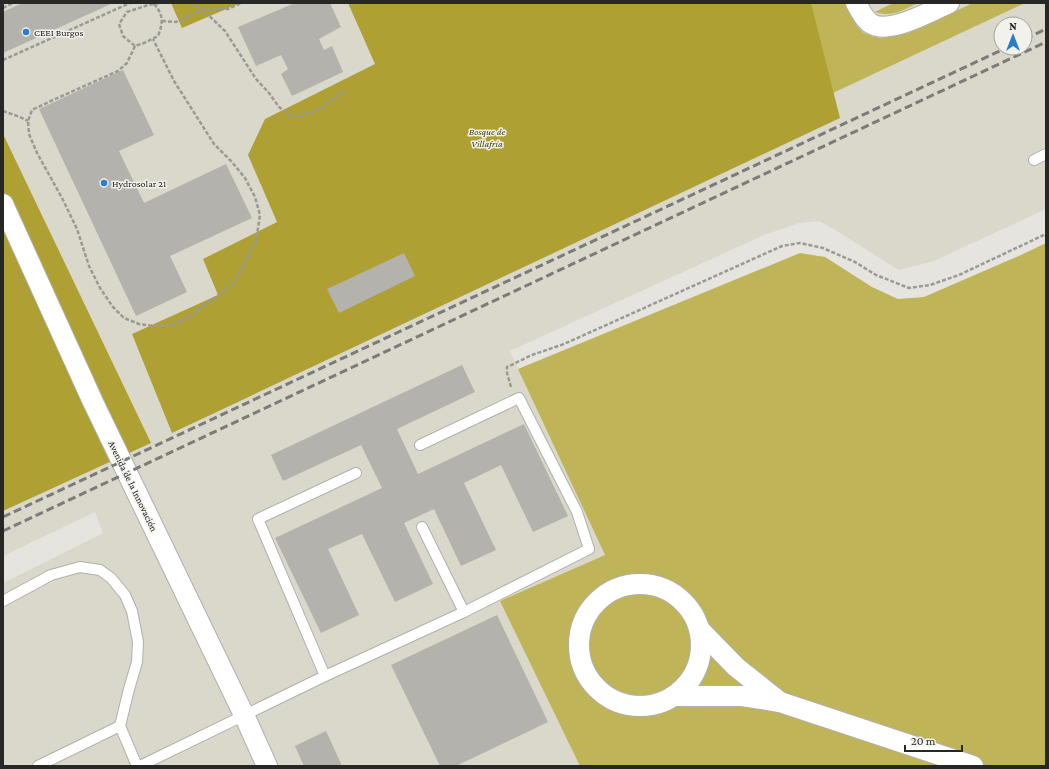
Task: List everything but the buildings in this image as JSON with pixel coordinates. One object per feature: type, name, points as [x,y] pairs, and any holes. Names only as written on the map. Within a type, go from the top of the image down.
[{"type":"street","points":[[856,3],[870,23],[884,27],[892,27],[906,23],[949,3]]},
{"type":"street","name":"Avenida de la Innovación","points":[[3,204],[93,402],[244,716],[266,766]]},
{"type":"street","points":[[646,584],[666,590],[682,601],[694,617],[701,636],[700,656],[694,675],[681,691],[673,696],[664,702],[645,707],[625,705],[606,697],[591,683],[581,665],[578,645],[582,625],[592,607],[607,594],[626,586],[646,584]]},
{"type":"street","points":[[698,629],[736,667],[780,702]]},
{"type":"street","points":[[673,696],[742,696],[780,702],[973,766]]},
{"type":"lane","points":[[1034,160],[1046,154]]},
{"type":"lane","points":[[3,601],[51,575],[80,568],[100,570],[111,578],[125,595],[132,611],[138,642],[137,662],[120,726],[138,766],[325,676],[464,612],[590,549],[577,512],[519,398],[420,445]]},
{"type":"lane","points":[[325,676],[258,519],[356,473]]},
{"type":"lane","points":[[422,527],[464,612]]},
{"type":"lane","points":[[38,766],[120,726]]},
{"type":"path","points":[[3,8],[14,3]]},
{"type":"path","points":[[3,60],[130,3]]},
{"type":"path","points":[[136,46],[123,36],[120,24],[128,12],[159,3]]},
{"type":"path","points":[[190,3],[203,10],[225,31],[256,79],[269,92],[279,107],[291,116],[303,116],[320,109],[344,91]]},
{"type":"path","points":[[162,21],[176,22],[203,10],[228,9],[241,3]]},
{"type":"path","points":[[153,39],[174,81],[214,144],[245,178],[255,197],[260,215],[256,241],[234,283],[192,315],[175,324],[155,326],[140,324],[124,318],[113,307],[100,288],[89,266],[77,229],[38,153],[30,134],[28,121],[32,110],[118,71],[126,63],[136,46],[158,36],[162,21],[160,10],[154,4]]},
{"type":"path","points":[[3,111],[28,121]]},
{"type":"path","points":[[519,398],[510,385],[506,373],[508,367],[532,355],[564,344],[782,246],[800,243],[823,248],[855,262],[876,275],[909,288],[930,284],[959,275],[1046,234]]},
{"type":"shaded area","points":[[3,3],[1046,3],[1046,209],[934,261],[899,270],[819,221],[799,223],[764,235],[510,351],[605,555],[500,601],[638,766],[3,766],[3,583],[103,533],[95,512],[3,556]]},
{"type":"shaded area","points":[[809,3],[846,3],[857,26],[864,33],[880,38],[908,33],[973,3],[1025,3],[997,16],[993,16],[993,18],[833,93]]},
{"type":"shaded area","points":[[893,3],[918,3],[892,14],[881,14],[875,12]]},
{"type":"shaded area","points":[[1046,243],[1046,766],[580,766],[500,601],[605,555],[518,369],[800,253],[825,257],[872,287],[898,299],[924,297]]},
{"type":"green space","points":[[171,3],[240,3],[182,28]]},
{"type":"green space","name":"Bosque de Villafría","points":[[348,3],[811,3],[840,118],[172,433],[132,334],[218,295],[203,259],[277,222],[248,155],[265,119],[375,64]]},
{"type":"green space","points":[[3,134],[151,443],[3,511]]},
{"type":"railway","points":[[1033,35],[1046,29]]},
{"type":"railway","points":[[3,531],[1046,42]]},
{"type":"railway","points":[[3,517],[993,54]]},
{"type":"place","name":"CEEI Burgos","points":[[26,32]]},
{"type":"place","name":"Hydrosolar 21","points":[[104,183]]}]
